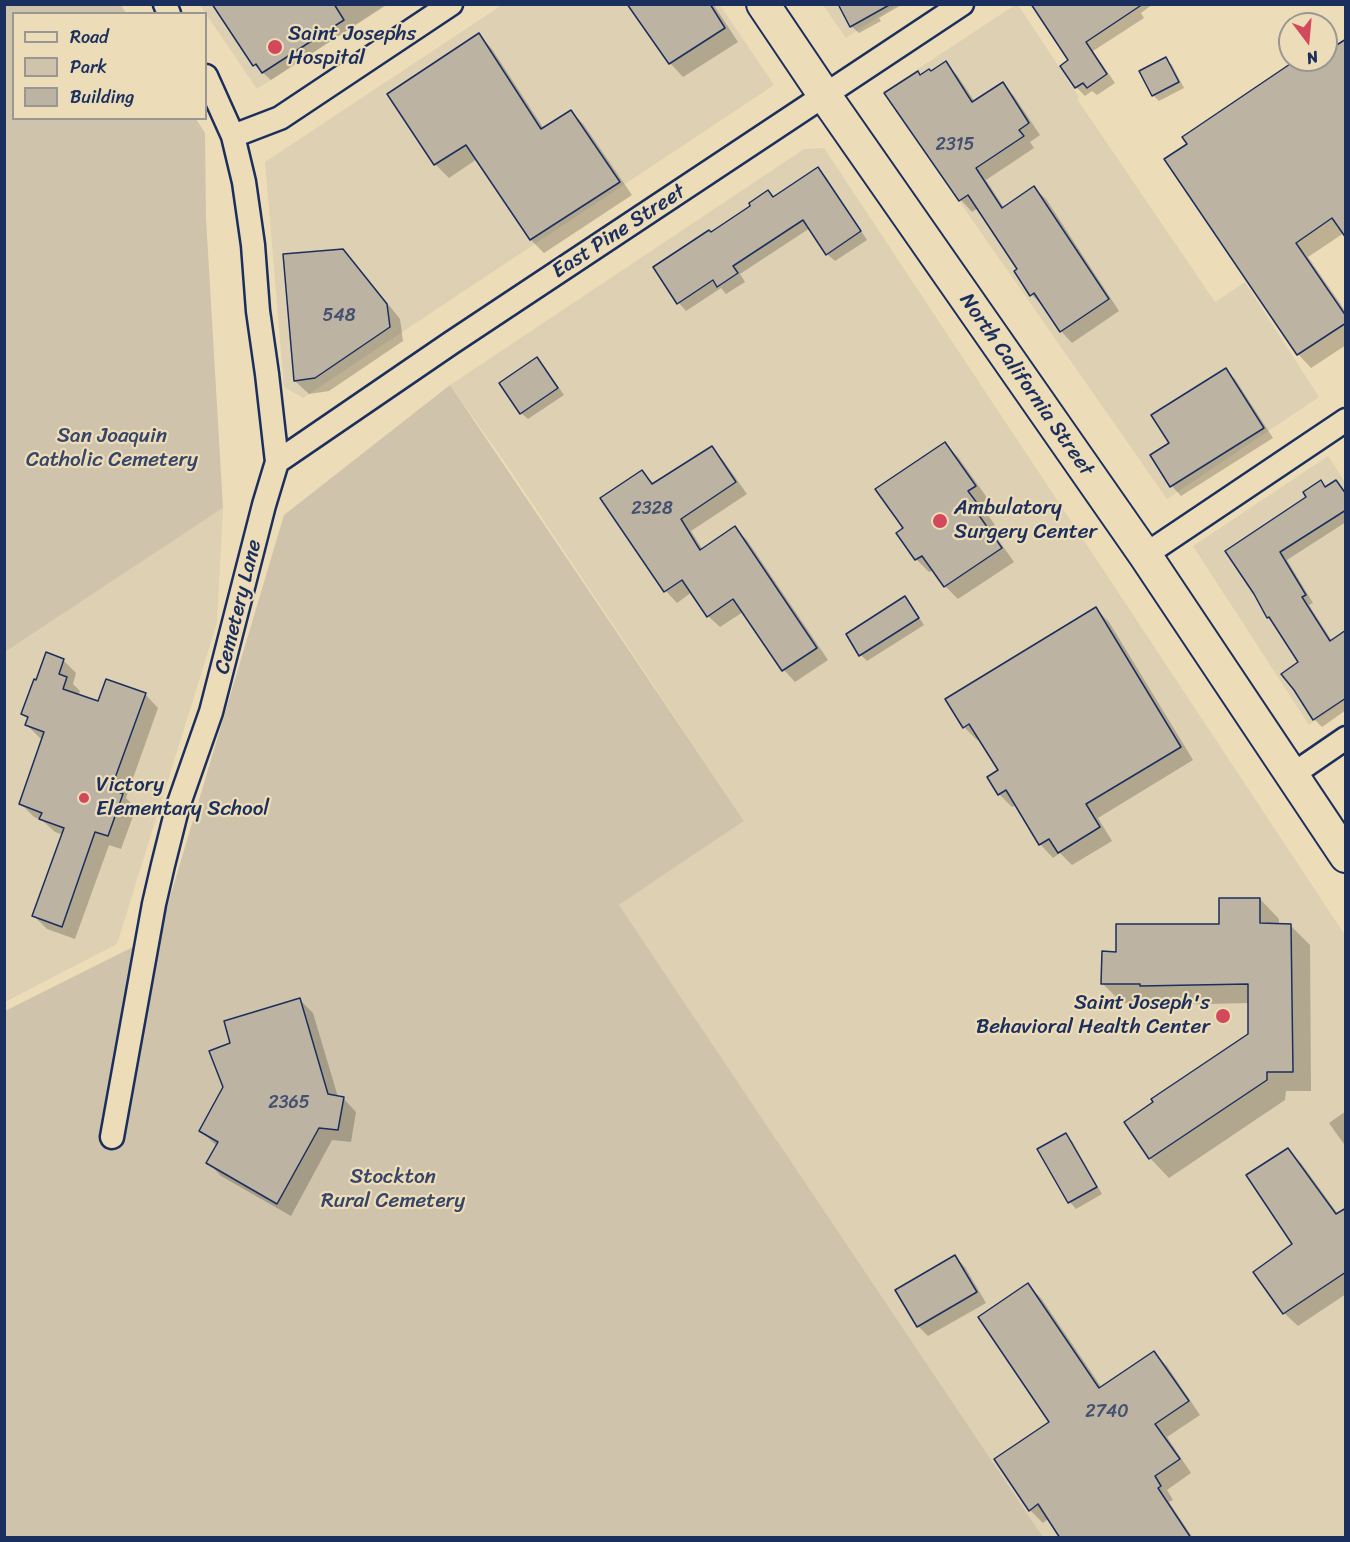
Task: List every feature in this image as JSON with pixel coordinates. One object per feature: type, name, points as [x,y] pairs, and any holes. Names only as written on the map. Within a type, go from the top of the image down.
[{"type":"street","points":[[233,136],[280,118],[451,4]]},
{"type":"street","name":"North California Street","points":[[763,4],[1145,555],[1346,856]]},
{"type":"street","name":"East Pine Street","points":[[277,462],[451,343],[962,4]]},
{"type":"street","name":"Cemetery Lane","points":[[112,1137],[163,865],[177,809],[212,712],[277,462],[244,182],[233,136],[207,78]]},
{"type":"street","points":[[1145,555],[1346,420]]},
{"type":"street","points":[[1292,775],[1346,738]]},
{"type":"shaded area","name":"Saint Josephs Hospital","points":[[200,5],[385,5],[257,89],[207,15],[207,12]]},
{"type":"shaded area","points":[[502,5],[720,5],[774,85],[303,398],[284,387],[265,162]]},
{"type":"shaded area","points":[[823,5],[897,5],[846,38]]},
{"type":"shaded area","points":[[1018,5],[1079,97],[1077,99],[1215,302],[1245,282],[1319,397],[1167,499],[883,92]]},
{"type":"shaded area","points":[[824,148],[1345,935],[1345,1537],[1043,1537],[619,905],[744,821],[504,461],[450,385],[804,149]]},
{"type":"shaded area","points":[[1328,456],[1345,482],[1345,700],[1309,725],[1193,546]]},
{"type":"shaded area","name":"Victory Elementary School","points":[[223,508],[217,623],[117,944],[5,1002],[5,652]]},
{"type":"green space","name":"San Joaquin Catholic Cemetery","points":[[5,4],[121,5],[125,12],[12,12],[12,120],[197,120],[205,133],[206,218],[223,508],[5,652]]},
{"type":"green space","name":"Stockton Rural Cemetery","points":[[450,385],[744,821],[619,905],[1043,1537],[5,1538],[5,1011],[159,934],[284,515]]},
{"type":"building","name":"Saint Josephs Hospital","points":[[212,4],[334,4],[344,20],[262,73],[256,64],[253,66]]},
{"type":"building","points":[[627,4],[710,4],[725,28],[669,64]]},
{"type":"building","points":[[838,4],[891,4],[850,27]]},
{"type":"building","points":[[1031,4],[1143,4],[1086,42],[1107,74],[1087,88],[1083,83],[1075,88],[1060,66],[1068,60]]},
{"type":"building","points":[[479,33],[541,129],[571,110],[620,182],[530,240],[466,145],[434,165],[387,94]]},
{"type":"building","points":[[1346,39],[1346,238],[1332,218],[1296,243],[1346,316],[1346,323],[1297,355],[1164,159],[1187,144],[1182,137],[1278,72],[1338,72],[1338,44]]},
{"type":"building","points":[[1166,57],[1179,82],[1152,96],[1139,71]]},
{"type":"building","points":[[946,61],[972,102],[1003,82],[1029,123],[1019,130],[1024,136],[976,168],[1002,208],[1034,186],[1109,299],[1060,332],[1034,293],[1030,296],[1014,271],[1017,269],[968,195],[959,201],[884,93],[918,71],[920,75]]},
{"type":"building","points":[[818,167],[861,231],[826,255],[803,220],[733,266],[738,273],[717,287],[713,280],[677,304],[653,267],[750,206],[749,203],[768,190],[773,197]]},
{"type":"building","points":[[343,249],[387,304],[390,327],[315,378],[294,381],[283,254]]},
{"type":"building","points":[[537,357],[558,388],[520,414],[499,383]]},
{"type":"building","points":[[1226,368],[1264,428],[1170,487],[1150,455],[1169,443],[1151,415]]},
{"type":"building","name":"Ambulatory Surgery Center","points":[[945,442],[976,486],[968,491],[983,511],[978,514],[1002,548],[944,587],[922,556],[915,560],[896,533],[903,528],[875,489]]},
{"type":"building","points":[[712,446],[736,482],[681,519],[700,550],[735,526],[817,648],[782,671],[733,599],[707,617],[682,580],[664,592],[600,498],[642,470],[652,484]]},
{"type":"building","points":[[1321,480],[1325,487],[1336,480],[1346,494],[1346,510],[1280,552],[1306,595],[1302,597],[1330,641],[1346,630],[1346,698],[1313,720],[1281,674],[1298,662],[1225,551],[1306,497],[1303,492]]},
{"type":"building","points":[[905,596],[919,618],[859,656],[846,634]]},
{"type":"building","points":[[1096,607],[1181,747],[1086,804],[1100,827],[1058,853],[1049,839],[1039,845],[1006,790],[998,795],[987,777],[998,770],[969,724],[963,728],[945,699]]},
{"type":"building","points":[[46,652],[64,659],[59,674],[67,677],[63,689],[98,701],[106,679],[146,693],[111,789],[123,794],[108,836],[95,832],[62,927],[32,916],[64,828],[39,819],[42,813],[19,804],[44,732],[25,725],[28,717],[21,714]]},
{"type":"building","points":[[1219,898],[1260,898],[1260,923],[1291,924],[1293,1072],[1267,1072],[1267,1080],[1149,1159],[1124,1122],[1153,1102],[1151,1099],[1248,1034],[1248,984],[1140,986],[1140,984],[1101,984],[1102,951],[1116,952],[1116,924],[1219,924]]},
{"type":"building","points":[[300,998],[328,1094],[344,1097],[338,1130],[319,1128],[277,1204],[206,1163],[218,1142],[199,1131],[223,1087],[209,1051],[230,1043],[224,1021]]},
{"type":"building","points":[[1066,1133],[1097,1187],[1068,1203],[1037,1149]]},
{"type":"building","points":[[1288,1148],[1336,1214],[1346,1208],[1346,1272],[1283,1314],[1253,1272],[1292,1244],[1246,1175]]},
{"type":"building","points":[[955,1255],[977,1292],[917,1327],[895,1290]]},
{"type":"building","points":[[1028,1283],[1099,1388],[1154,1351],[1189,1401],[1155,1424],[1180,1459],[1155,1476],[1161,1486],[1158,1488],[1191,1538],[1060,1538],[1038,1504],[1029,1511],[994,1459],[1049,1422],[978,1317]]},
{"type":"place","name":"Saint Josephs Hospital","points":[[275,47]]},
{"type":"place","name":"Ambulatory Surgery Center","points":[[940,521]]},
{"type":"place","name":"Victory Elementary School","points":[[84,798]]},
{"type":"place","name":"Saint Joseph's Behavioral Health Center","points":[[1223,1016]]}]
